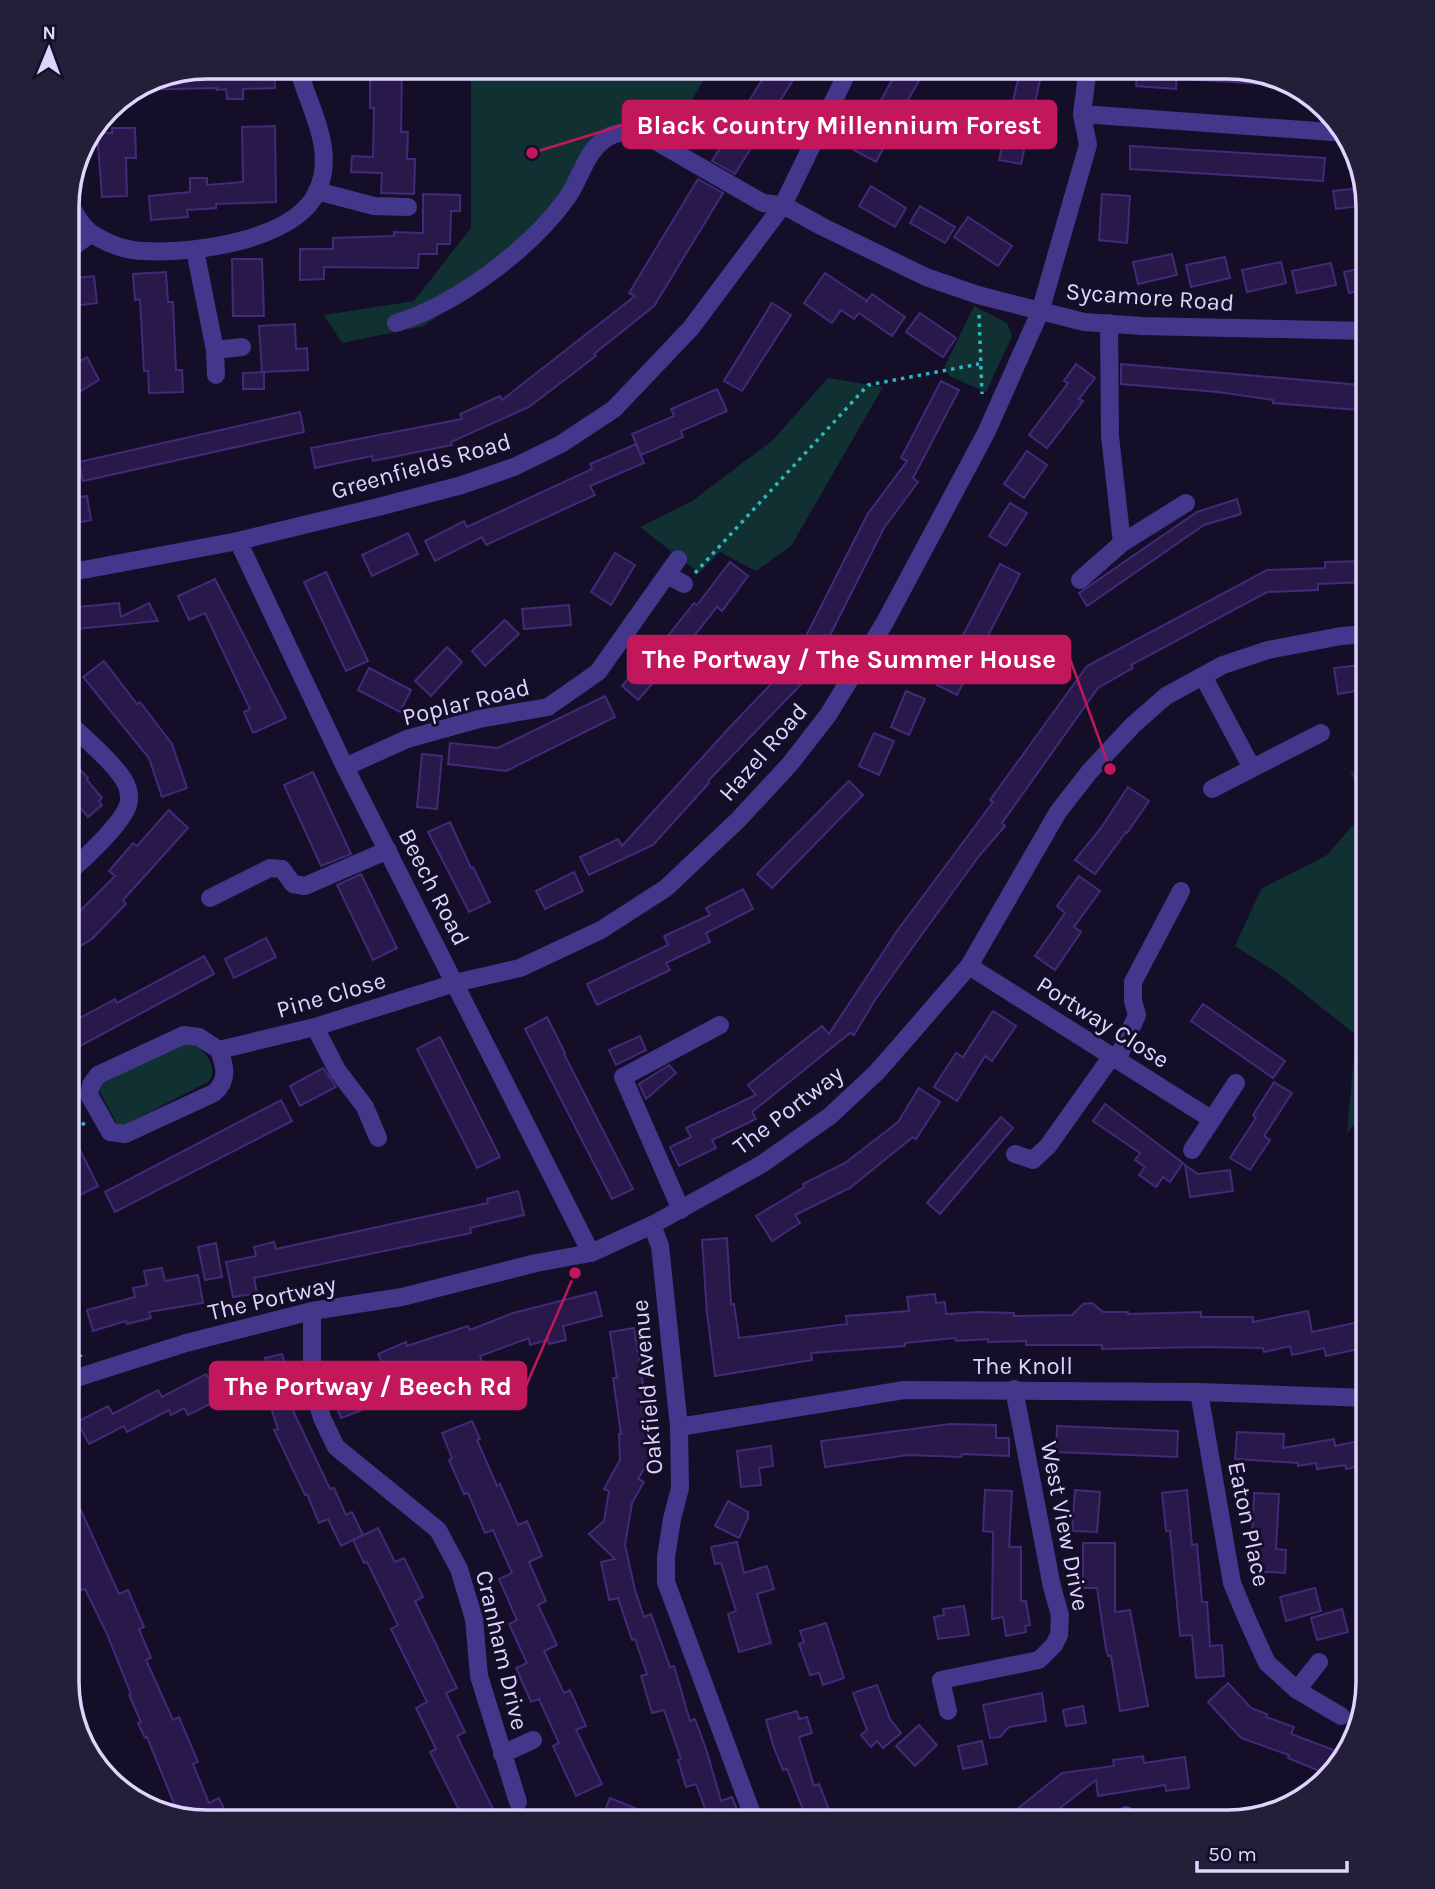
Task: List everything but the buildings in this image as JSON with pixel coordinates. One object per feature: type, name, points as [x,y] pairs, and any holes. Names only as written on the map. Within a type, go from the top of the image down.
[{"type":"street","points":[[79,219],[91,234],[117,246],[142,251],[195,250],[256,235],[292,221],[306,209],[317,191],[323,159],[322,137],[302,79]]},
{"type":"street","name":"Greenfields Road","points":[[79,570],[237,541],[462,485],[514,467],[561,444],[614,409],[691,328],[783,205],[844,79]]},
{"type":"street","name":"Hazel Road","points":[[455,983],[520,968],[601,930],[666,888],[738,820],[790,764],[828,715],[885,622],[986,433],[1040,312],[1088,145],[1082,114],[1086,79]]},
{"type":"street","points":[[1082,114],[1332,132]]},
{"type":"street","name":"Sycamore Road","points":[[396,323],[418,316],[454,297],[517,250],[568,196],[597,144],[612,135],[631,131],[645,135],[763,203],[783,205],[926,277],[978,295],[1084,321],[1356,331]]},
{"type":"street","points":[[317,191],[374,206],[408,207]]},
{"type":"street","points":[[79,242],[91,234]]},
{"type":"street","points":[[195,250],[215,350],[216,375]]},
{"type":"street","points":[[1109,323],[1110,436],[1122,543]]},
{"type":"street","points":[[215,350],[242,347]]},
{"type":"street","points":[[1080,580],[1122,543],[1186,503]]},
{"type":"street","name":"Beech Road","points":[[237,541],[345,766],[591,1253]]},
{"type":"street","name":"Poplar Road","points":[[345,766],[407,739],[479,719],[548,707],[598,672],[678,559]]},
{"type":"street","points":[[667,575],[684,584]]},
{"type":"street","name":"The Portway","points":[[79,1376],[186,1343],[312,1311],[401,1297],[591,1253],[652,1226],[762,1164],[830,1116],[877,1072],[969,966],[1058,812],[1090,771],[1133,725],[1166,696],[1223,665],[1268,650],[1356,635]]},
{"type":"street","points":[[1203,676],[1252,768]]},
{"type":"street","points":[[79,733],[120,775],[129,793],[128,806],[119,820],[79,864]]},
{"type":"street","points":[[1212,789],[1321,733]]},
{"type":"street","points":[[210,898],[271,868],[282,869],[293,884],[305,887],[388,850]]},
{"type":"street","points":[[1015,1154],[1034,1160],[1048,1146],[1114,1058],[1137,1015],[1133,1001],[1133,982],[1181,891]]},
{"type":"street","name":"Portway Close","points":[[969,966],[1211,1119]]},
{"type":"street","name":"Pine Close","points":[[219,1050],[315,1027],[455,983]]},
{"type":"street","points":[[681,1210],[623,1077],[720,1025]]},
{"type":"street","points":[[315,1027],[337,1070],[365,1107],[378,1138]]},
{"type":"street","points":[[184,1035],[199,1037],[219,1050],[226,1068],[221,1087],[214,1093],[125,1134],[110,1132],[89,1095],[91,1085],[98,1076],[184,1035]]},
{"type":"street","points":[[1192,1150],[1236,1083]]},
{"type":"street","name":"Oakfield Avenue","points":[[652,1226],[660,1246],[679,1427],[680,1488],[672,1519],[666,1582],[751,1810]]},
{"type":"street","name":"Cranham Drive","points":[[312,1311],[312,1382],[322,1418],[336,1447],[438,1530],[459,1569],[474,1619],[479,1676],[518,1802]]},
{"type":"street","name":"The Knoll","points":[[679,1427],[904,1390],[1199,1392],[1356,1398]]},
{"type":"street","name":"West View Drive","points":[[948,1711],[941,1680],[1039,1660],[1054,1645],[1059,1635],[1060,1615],[1052,1587],[1014,1390]]},
{"type":"street","name":"Eaton Place","points":[[1199,1392],[1232,1583],[1267,1663],[1297,1690],[1341,1716]]},
{"type":"street","points":[[1297,1690],[1319,1662]]},
{"type":"street","points":[[502,1754],[533,1740]]},
{"type":"path","points":[[978,295],[979,364],[986,433]]},
{"type":"path","points":[[684,584],[868,385],[979,364]]},
{"type":"path","points":[[79,1353],[88,1373]]},
{"type":"green space","points":[[471,79],[704,79],[664,149],[633,134],[612,144],[489,280],[424,326],[342,343],[324,315],[414,301],[471,228]]},
{"type":"green space","points":[[974,306],[1007,323],[1012,336],[986,392],[949,376],[945,366]]},
{"type":"green space","points":[[828,378],[883,387],[791,546],[756,571],[720,552],[699,573],[640,527],[692,501],[773,440]]},
{"type":"green space","points":[[1356,771],[1356,783],[1350,772]]},
{"type":"green space","points":[[1356,822],[1356,1035],[1282,976],[1235,946],[1261,889],[1327,855]]},
{"type":"green space","points":[[1356,1035],[1356,1122],[1347,1133]]},
{"type":"green space","points":[[188,1041],[204,1052],[211,1064],[208,1082],[122,1126],[117,1124],[98,1088],[103,1082]]},
{"type":"place","name":"Black Country Millennium Forest","points":[[532,153]]},
{"type":"place","name":"The Portway / The Summer House","points":[[1110,769]]},
{"type":"place","name":"The Portway / Beech Rd","points":[[575,1273]]}]
